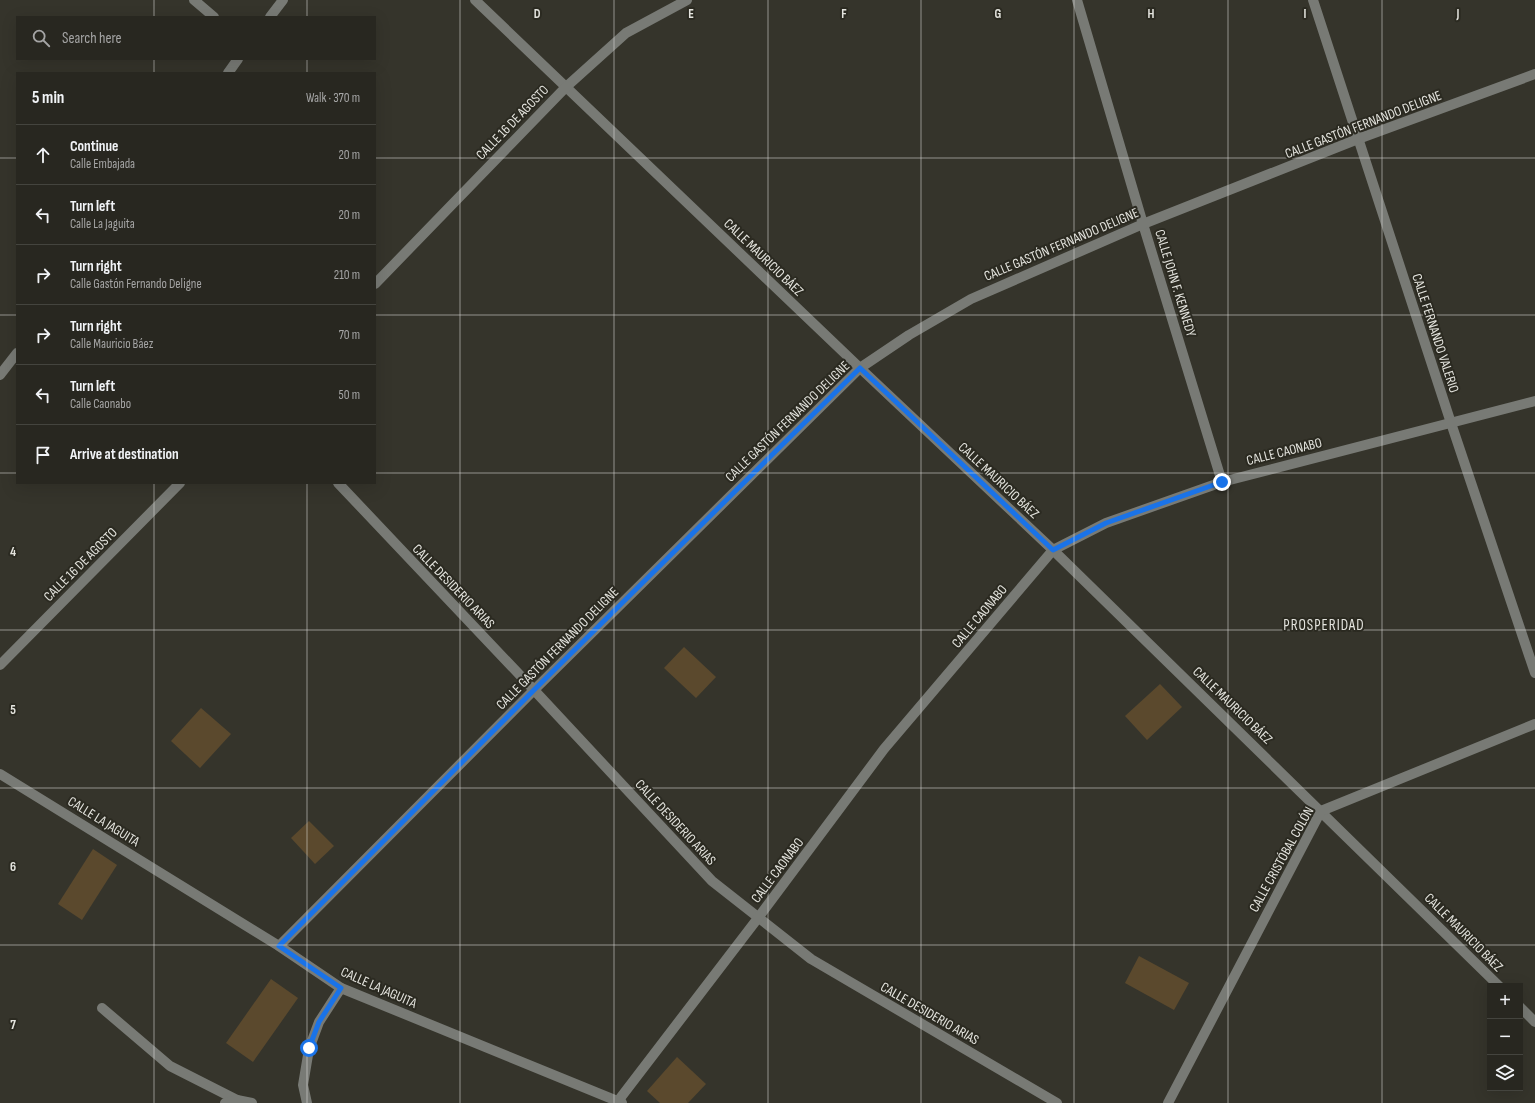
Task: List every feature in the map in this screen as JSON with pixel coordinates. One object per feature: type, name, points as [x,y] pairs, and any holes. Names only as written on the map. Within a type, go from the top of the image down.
[{"type":"street","points":[[194,0],[213,16]]},
{"type":"street","points":[[271,16],[283,0]]},
{"type":"street","name":"CALLE MAURICIO BÁEZ","points":[[475,0],[1053,550],[1495,983]]},
{"type":"street","name":"CALLE 16 DE AGOSTO","points":[[376,283],[566,87],[626,33],[687,0]]},
{"type":"street","name":"CALLE JOHN F. KENNEDY","points":[[1077,0],[1143,224],[1222,482]]},
{"type":"street","name":"CALLE FERNANDO VALERIO","points":[[1313,0],[1450,423],[1535,673]]},
{"type":"street","points":[[229,72],[237,60]]},
{"type":"street","name":"CALLE GASTÓN FERNANDO DELIGNE","points":[[279,946],[534,690],[860,368],[909,335],[971,299],[1143,224],[1358,140],[1535,74]]},
{"type":"street","points":[[0,375],[16,354]]},
{"type":"street","name":"CALLE CAONABO","points":[[620,1102],[884,749],[1053,550],[1106,523],[1222,482],[1535,401]]},
{"type":"street","name":"CALLE 16 DE AGOSTO","points":[[0,665],[179,484]]},
{"type":"street","name":"CALLE DESIDERIO ARIAS","points":[[339,484],[712,881],[811,959],[1057,1103]]},
{"type":"street","name":"CALLE CRISTÓBAL COLÓN","points":[[1168,1103],[1321,811],[1535,724]]},
{"type":"street","name":"CALLE LA JAGUITA","points":[[0,774],[279,946],[341,988],[620,1102]]},
{"type":"street","points":[[307,1103],[303,1085],[309,1048],[319,1022],[341,988]]},
{"type":"street","points":[[102,1008],[170,1066],[236,1100],[252,1103]]},
{"type":"street","points":[[1523,1010],[1535,1022]]},
{"type":"street","points":[[225,1103],[236,1100]]},
{"type":"building","points":[[684,647],[716,677],[696,698],[664,668]]},
{"type":"building","points":[[1160,684],[1182,707],[1147,740],[1125,716]]},
{"type":"building","points":[[201,708],[231,734],[200,768],[171,741]]},
{"type":"building","points":[[309,821],[334,846],[315,864],[291,838]]},
{"type":"building","points":[[93,849],[117,865],[82,920],[58,904]]},
{"type":"building","points":[[1139,956],[1189,983],[1174,1010],[1125,983]]},
{"type":"building","points":[[271,979],[298,998],[253,1062],[226,1043]]},
{"type":"building","points":[[677,1057],[706,1084],[688,1103],[660,1103],[647,1091]]},
{"type":"district","name":"PROSPERIDAD","points":[[1324,625]]},
{"type":"route","points":[[309,1048],[319,1022],[341,988],[279,946],[534,690],[860,368],[1053,550],[1106,523],[1222,482]]}]
